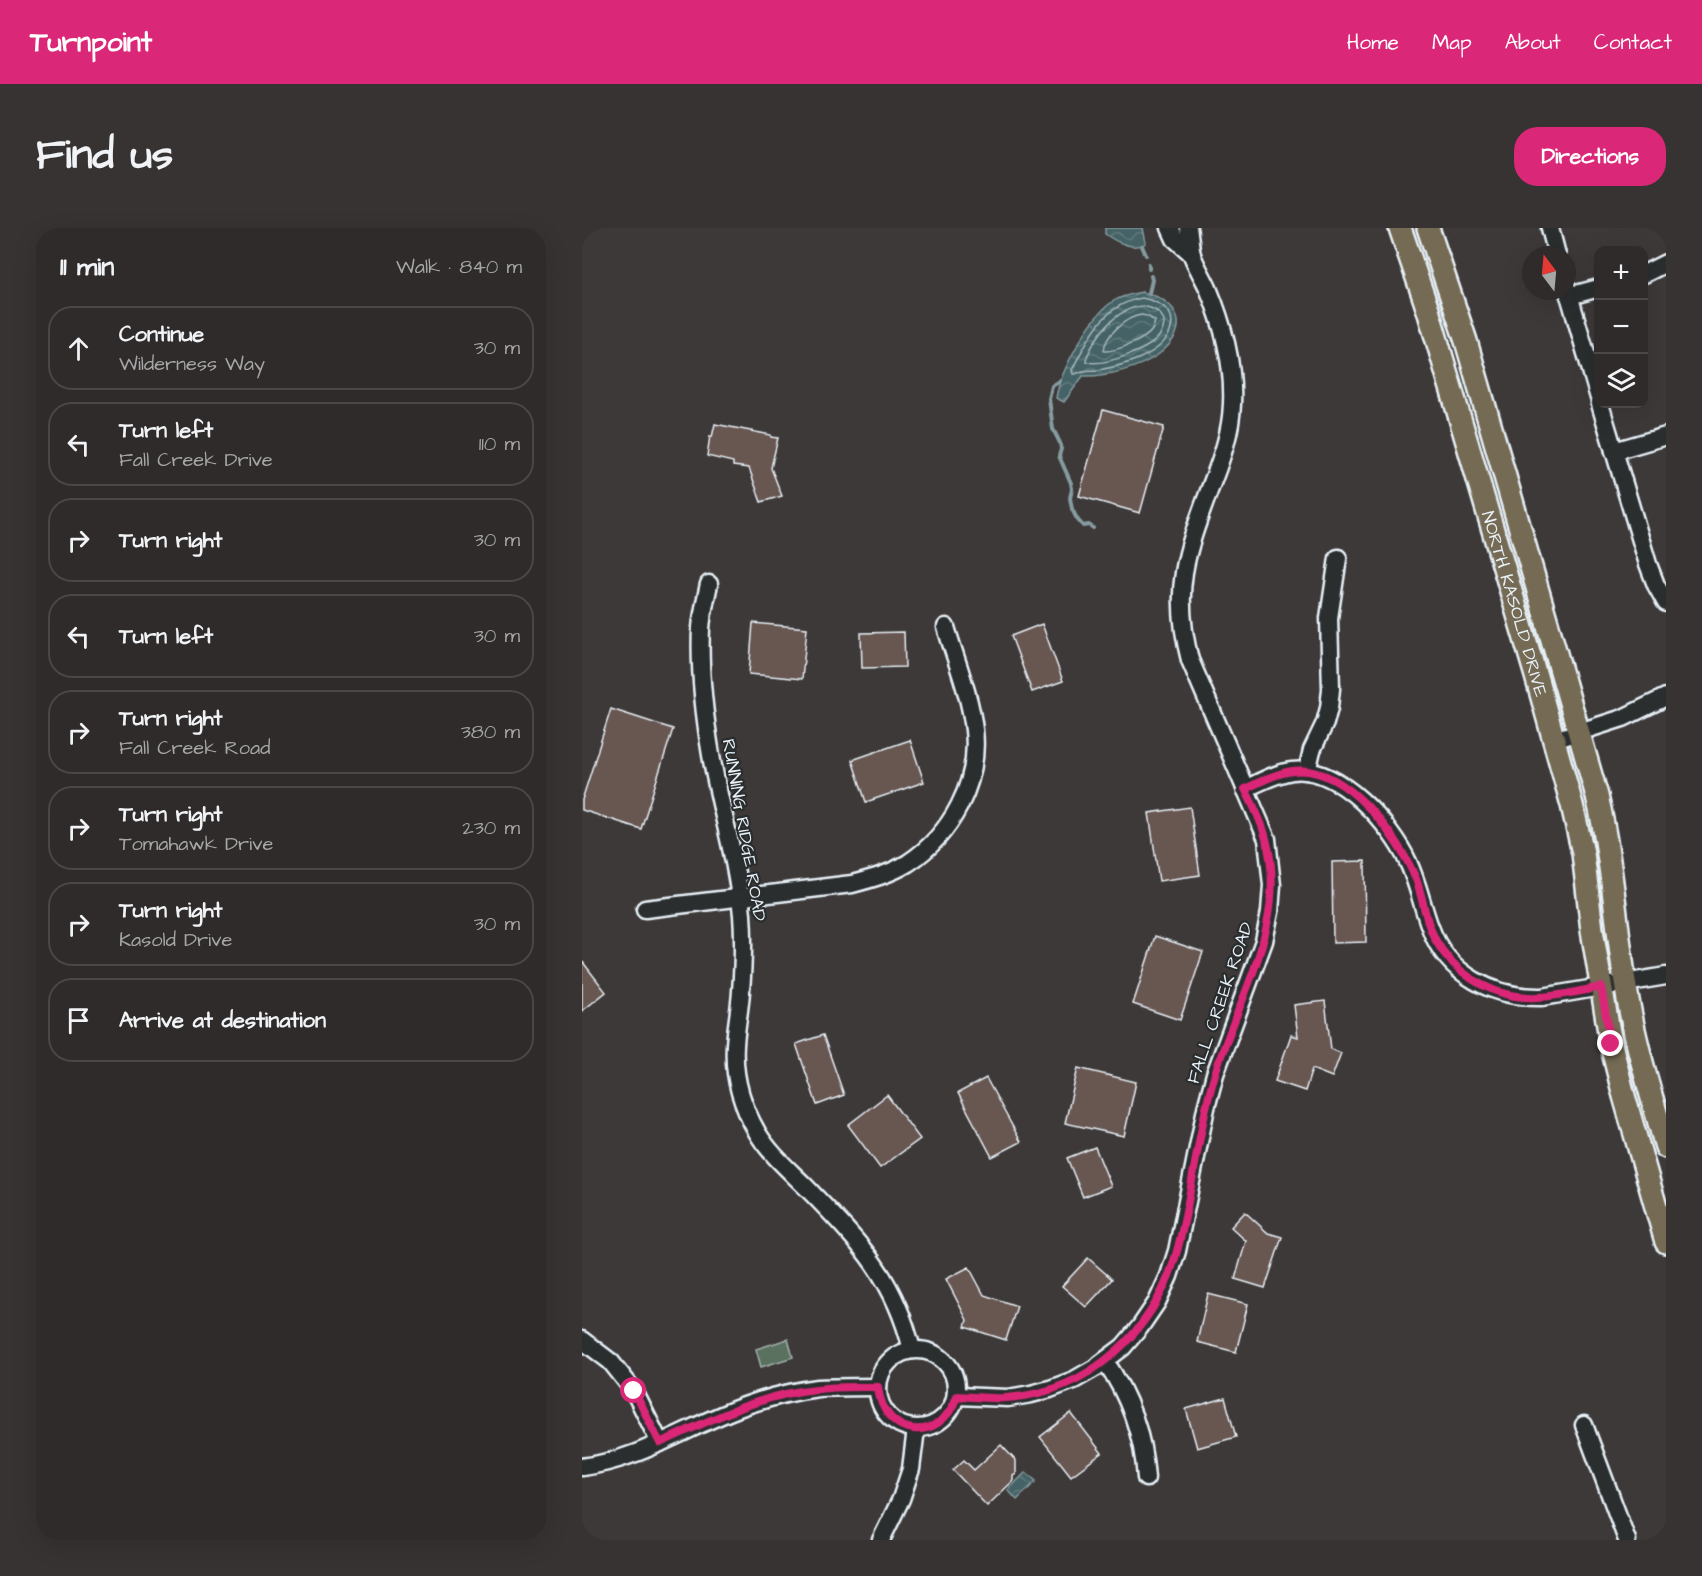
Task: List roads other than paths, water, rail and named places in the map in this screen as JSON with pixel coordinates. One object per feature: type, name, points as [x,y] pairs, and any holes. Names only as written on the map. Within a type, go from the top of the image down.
[{"type":"main road","name":"NORTH KASOLD DRIVE","points":[[1400,228],[1428,310],[1554,740],[1583,854],[1592,930],[1617,1071],[1666,1242]]},
{"type":"main road","name":"NORTH KASOLD DRIVE","points":[[1428,228],[1466,341],[1604,825],[1626,982],[1643,1069],[1666,1147]]},
{"type":"street","name":"FALL CREEK ROAD","points":[[1170,228],[1175,239],[1192,254]]},
{"type":"street","name":"FALL CREEK ROAD","points":[[957,1396],[1008,1398],[1050,1389],[1074,1380],[1105,1361],[1122,1347],[1140,1327],[1157,1302],[1177,1251],[1215,1074],[1264,941],[1270,912],[1272,885],[1267,839],[1190,660],[1181,613],[1181,587],[1185,561],[1225,446],[1232,405],[1228,350],[1208,289],[1192,254],[1188,228]]},
{"type":"street","points":[[1550,228],[1555,246]]},
{"type":"street","points":[[1648,272],[1666,263]]},
{"type":"street","points":[[1576,291],[1594,289]]},
{"type":"street","points":[[1570,300],[1594,381]]},
{"type":"street","points":[[1601,408],[1648,564],[1666,603]]},
{"type":"street","points":[[1614,451],[1666,436]]},
{"type":"street","points":[[1307,771],[1312,750],[1325,723],[1329,708],[1331,689],[1329,618],[1338,558]]},
{"type":"street","name":"RUNNING RIDGE ROAD","points":[[709,584],[701,626],[701,670],[711,756],[740,898],[743,953],[735,1048],[740,1093],[757,1132],[770,1150],[848,1231],[883,1276],[896,1300],[908,1331],[912,1350]]},
{"type":"street","points":[[645,909],[852,884],[888,873],[908,863],[927,848],[941,834],[965,793],[972,771],[974,754],[971,712],[946,627]]},
{"type":"street","points":[[1554,740],[1623,718],[1666,697]]},
{"type":"street","points":[[1245,789],[1278,775],[1293,771],[1307,771],[1323,775],[1356,796],[1377,816],[1407,860],[1417,883],[1430,929],[1446,954],[1467,976],[1485,987],[1527,998],[1666,976]]},
{"type":"street","points":[[582,1340],[611,1362],[634,1391],[660,1443]]},
{"type":"street","points":[[912,1350],[925,1350],[937,1354],[954,1372],[957,1384],[957,1396],[953,1407],[938,1423],[927,1428],[903,1427],[884,1411],[879,1399],[878,1387],[881,1374],[888,1362],[899,1354],[912,1350]]},
{"type":"street","points":[[1105,1361],[1129,1400],[1139,1428],[1146,1478]]},
{"type":"street","points":[[582,1467],[600,1465],[631,1456],[721,1416],[778,1396],[816,1389],[878,1387]]},
{"type":"street","points":[[1584,1425],[1622,1539]]},
{"type":"street","points":[[881,1540],[901,1499],[911,1469],[916,1429]]},
{"type":"water","points":[[1105,228],[1143,228],[1146,243],[1131,246],[1114,240],[1105,234]]},
{"type":"water","points":[[1142,292],[1155,296],[1173,309],[1178,326],[1176,335],[1169,344],[1159,354],[1133,367],[1112,373],[1083,376],[1064,402],[1056,398],[1069,360],[1094,320],[1115,300]]},
{"type":"water","points":[[1026,1472],[1036,1481],[1017,1500],[1008,1490]]},
{"type":"waterway","points":[[1142,246],[1146,255]]},
{"type":"waterway","points":[[1149,264],[1149,269]]},
{"type":"waterway","points":[[1149,293],[1151,276]]},
{"type":"waterway","points":[[1060,381],[1052,386],[1049,399],[1053,429],[1060,443],[1059,456],[1071,483],[1072,509],[1083,526],[1089,525],[1093,528]]}]
